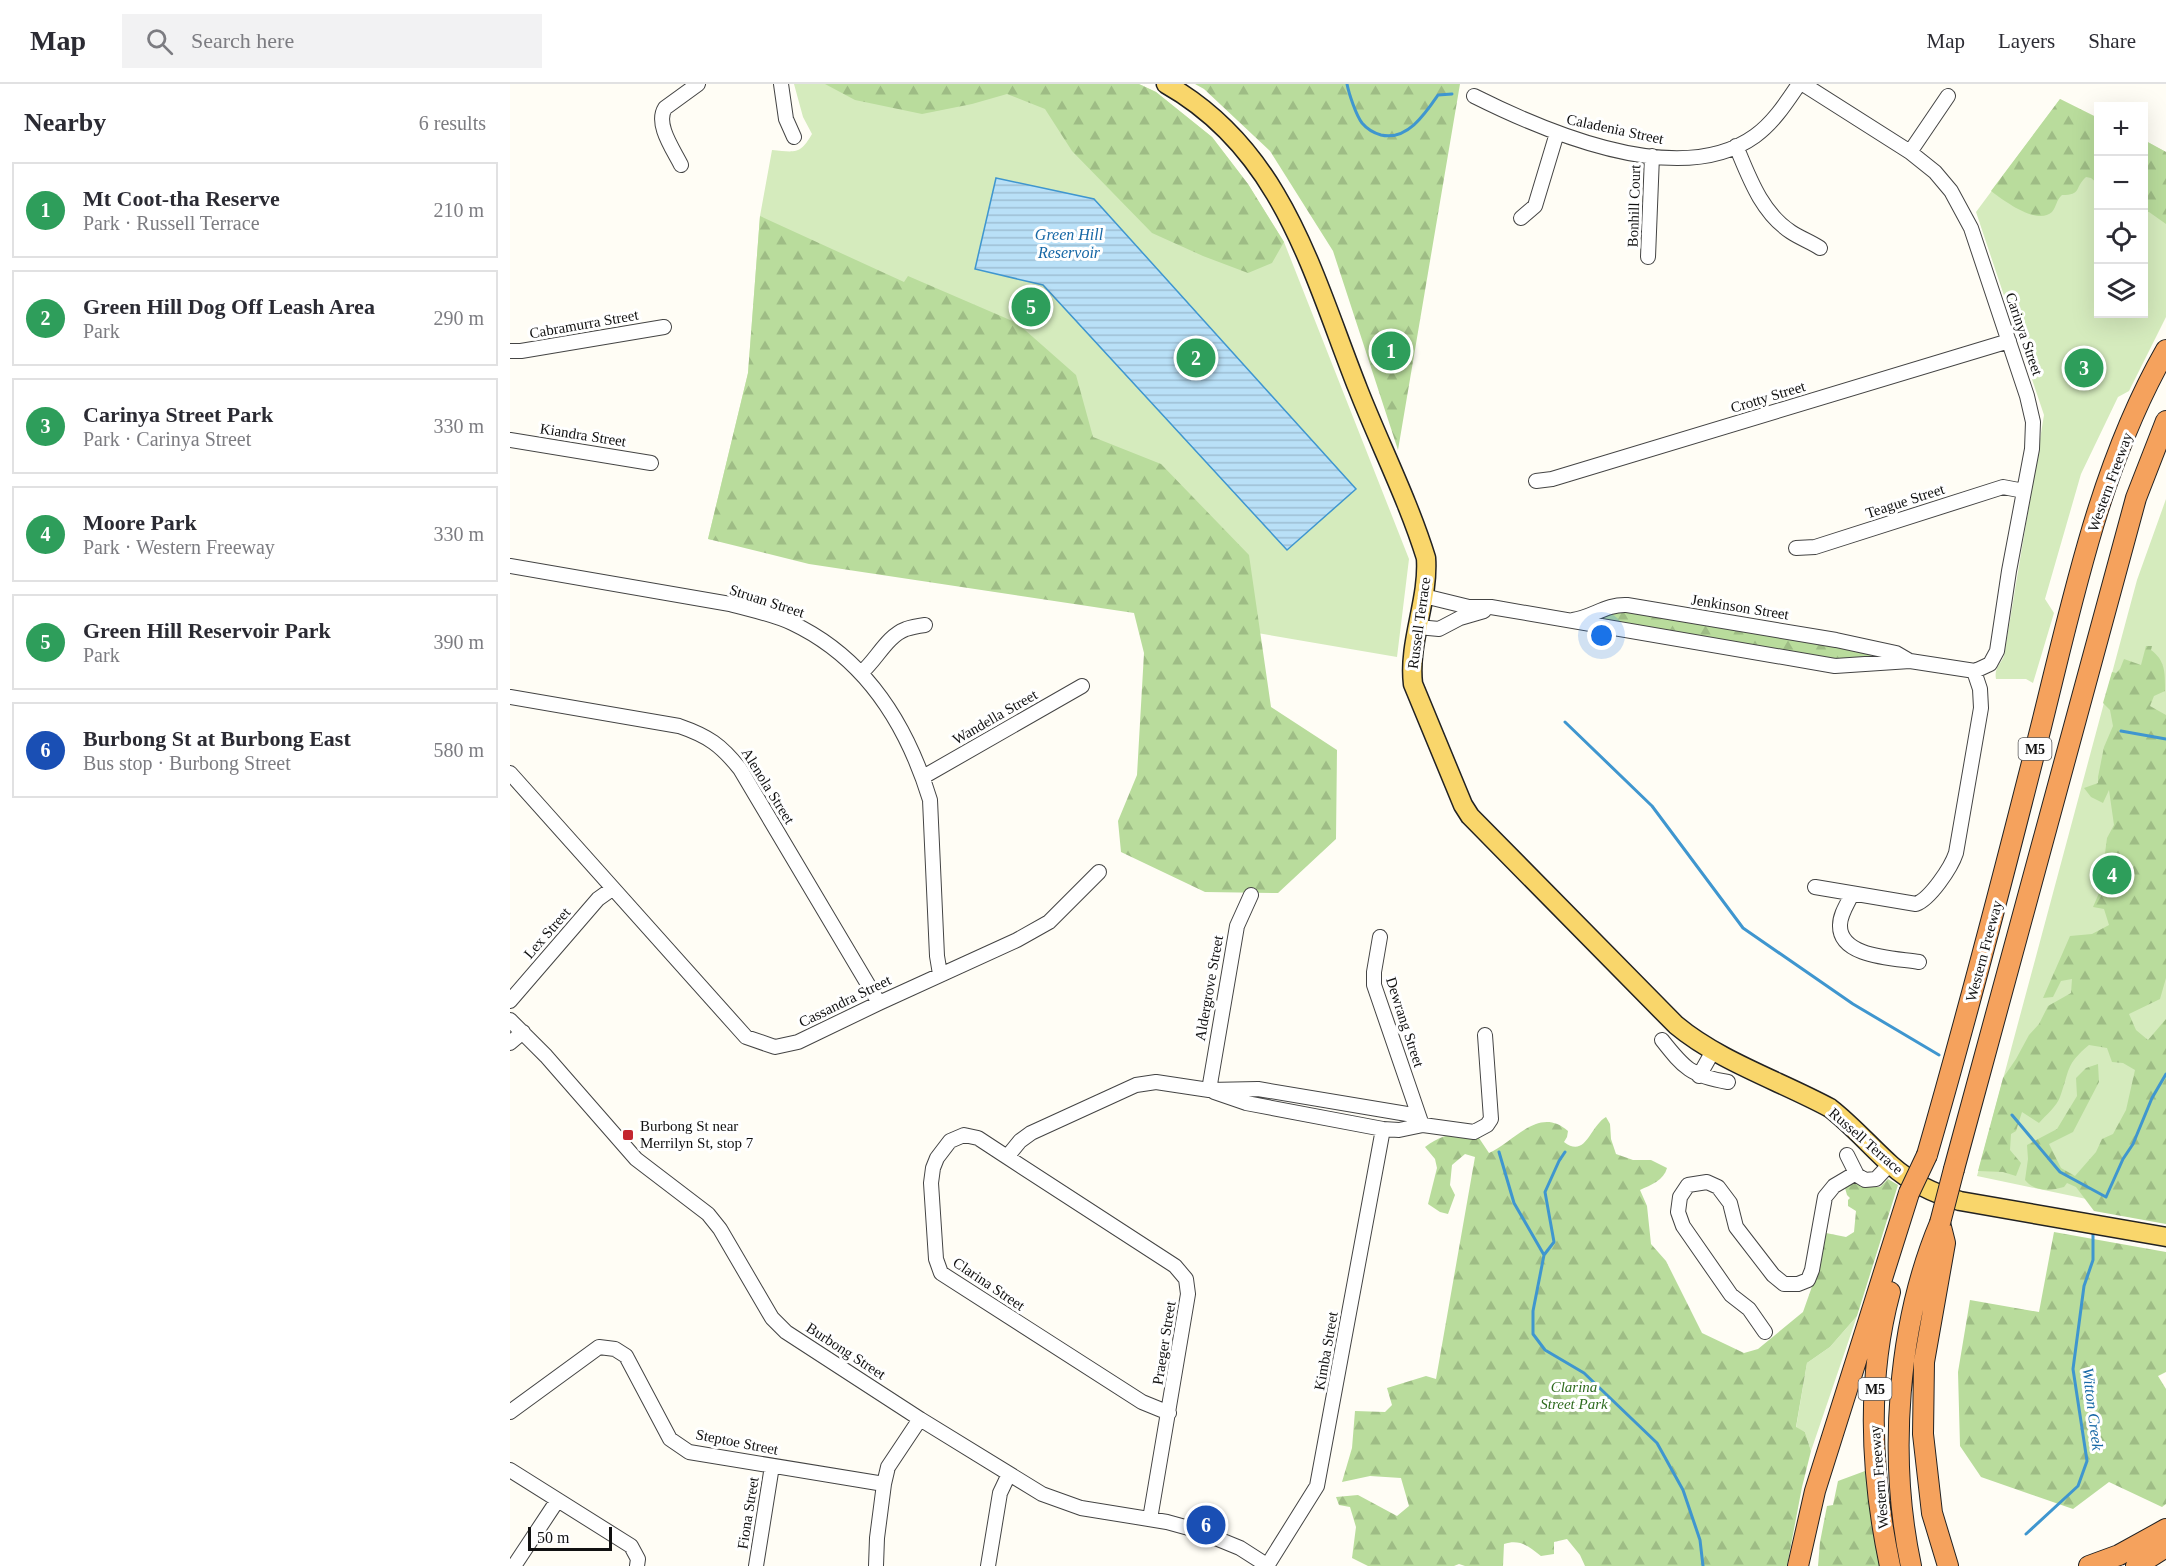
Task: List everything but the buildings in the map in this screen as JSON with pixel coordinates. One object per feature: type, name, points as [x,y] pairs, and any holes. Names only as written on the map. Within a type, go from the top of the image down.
[{"type":"highway","name":"Western Freeway","points":[[1890,1566],[1875,1464],[1875,1387],[1885,1312],[1907,1214],[1927,1155],[1983,955],[2088,543],[2120,450],[2166,350]]},
{"type":"highway","name":"Western Freeway","points":[[1911,1566],[1904,1529],[1898,1443],[1900,1393],[1913,1312],[1931,1244],[1940,1223],[2130,519],[2150,459],[2166,421]]},
{"type":"highway","points":[[1798,1566],[1824,1464],[1907,1214]]},
{"type":"highway","points":[[1940,1223],[1945,1243],[1928,1332],[1922,1396],[1924,1457],[1927,1484],[1945,1557],[1956,1555],[1962,1566]]},
{"type":"highway","points":[[1804,1566],[1809,1518]]},
{"type":"highway","points":[[2089,1566],[2119,1555],[2166,1529]]},
{"type":"highway","points":[[2139,1565],[2166,1547]]},
{"type":"main road","name":"Russell Terrace","points":[[1166,84],[1202,108],[1254,159],[1285,208],[1308,257],[1358,390],[1421,543],[1426,569],[1424,596],[1412,667],[1413,684],[1463,805],[1470,816],[1688,1035],[1713,1051],[1830,1108],[1890,1164],[1928,1190],[1960,1202],[2166,1237]]},
{"type":"street","points":[[681,165],[661,122],[662,113],[665,108],[698,84]]},
{"type":"street","points":[[781,84],[786,119],[794,137]]},
{"type":"street","name":"Caladenia Street","points":[[1474,96],[1520,119],[1597,145],[1652,156],[1696,158],[1736,146],[1754,137],[1776,117],[1801,84]]},
{"type":"street","name":"Carinya Street","points":[[1801,84],[1910,152],[1943,180],[1964,212],[1971,228],[2027,396],[2033,422],[2032,448],[1997,651],[1991,662],[1978,670]]},
{"type":"street","points":[[1910,152],[1948,96]]},
{"type":"street","points":[[1521,218],[1535,206],[1557,133]]},
{"type":"street","points":[[1736,146],[1756,192],[1772,215],[1791,232],[1820,248]]},
{"type":"street","name":"Bonhill Court","points":[[1648,257],[1652,156]]},
{"type":"street","name":"Cabramurra Street","points":[[510,351],[664,327]]},
{"type":"street","name":"Crotty Street","points":[[1536,481],[1552,479],[2009,341]]},
{"type":"street","name":"Kiandra Street","points":[[510,440],[651,463]]},
{"type":"street","name":"Teague Street","points":[[1797,548],[1815,547],[2003,487],[2024,491]]},
{"type":"street","name":"Struan Street","points":[[510,566],[730,604],[760,612],[790,622],[815,635],[862,672],[894,716],[923,777],[931,810],[937,956],[940,974]]},
{"type":"street","name":"Jenkinson Street","points":[[1424,596],[1469,607],[1507,610],[1830,666],[1910,661],[1978,670]]},
{"type":"street","name":"Jenkinson Street","points":[[1565,620],[1581,619],[1611,606],[1627,605],[1836,639],[1896,654],[1910,661]]},
{"type":"street","name":"Jenkinson Street","points":[[1418,627],[1437,629],[1475,613],[1507,610]]},
{"type":"street","points":[[862,672],[872,664],[892,638],[904,630],[925,625]]},
{"type":"street","points":[[1815,887],[1918,904],[1947,872],[1956,853],[1981,708],[1989,689],[1978,670]]},
{"type":"street","name":"Wandella Street","points":[[923,777],[1082,686]]},
{"type":"street","name":"Alenola Street","points":[[510,697],[679,726],[703,735],[726,752],[740,769],[879,1003]]},
{"type":"street","name":"Cassandra Street","points":[[510,773],[746,1037],[775,1047],[798,1042],[1017,940],[1048,922],[1098,872]]},
{"type":"street","name":"Lex Street","points":[[510,1001],[598,899],[612,889]]},
{"type":"street","points":[[1852,894],[1840,925],[1842,934],[1851,946],[1863,952],[1919,962]]},
{"type":"street","name":"Aldergrove Street","points":[[1209,1090],[1237,926],[1251,895]]},
{"type":"street","name":"Dewrang Street","points":[[1380,938],[1374,985],[1421,1121]]},
{"type":"street","name":"Burbong Street","points":[[510,1020],[546,1056],[636,1159],[708,1214],[720,1229],[772,1318],[786,1332],[920,1419],[1042,1494],[1071,1506],[1188,1527],[1240,1548],[1268,1566]]},
{"type":"street","points":[[510,1043],[523,1032]]},
{"type":"street","points":[[1007,1158],[1017,1144],[1027,1136],[1136,1085],[1156,1082],[1209,1090],[1258,1089],[1466,1132],[1477,1132],[1485,1127],[1491,1116],[1485,1035]]},
{"type":"street","points":[[1662,1040],[1682,1065],[1699,1076],[1728,1082]]},
{"type":"street","points":[[1699,1076],[1713,1051]]},
{"type":"street","points":[[1209,1090],[1246,1103],[1383,1129],[1403,1130],[1421,1121]]},
{"type":"street","name":"Kimba Street","points":[[1268,1566],[1317,1486],[1383,1129]]},
{"type":"street","name":"Clarina Street","points":[[1007,1158],[978,1138],[968,1135],[952,1139],[940,1153],[931,1178],[936,1259],[939,1270],[950,1280],[1142,1402],[1169,1413]]},
{"type":"street","points":[[1847,1155],[1856,1173],[1864,1180],[1872,1180],[1879,1176],[1890,1164]]},
{"type":"street","name":"Praeger Street","points":[[1007,1158],[1175,1266],[1183,1272],[1187,1282],[1188,1294],[1150,1519]]},
{"type":"street","points":[[1765,1332],[1749,1309],[1731,1295],[1683,1226],[1678,1212],[1680,1197],[1689,1185],[1707,1182],[1718,1188],[1730,1203],[1736,1227],[1773,1275],[1784,1284],[1798,1284],[1808,1280],[1812,1270],[1827,1194],[1834,1186],[1856,1173]]},
{"type":"street","name":"Steptoe Street","points":[[510,1412],[599,1347],[615,1349],[627,1356],[669,1439],[689,1452],[884,1484]]},
{"type":"street","points":[[876,1566],[877,1532],[888,1467],[920,1419]]},
{"type":"street","name":"Fiona Street","points":[[756,1566],[772,1466]]},
{"type":"street","points":[[510,1470],[631,1546],[638,1559],[636,1566]]},
{"type":"street","points":[[988,1566],[1000,1493],[1009,1474]]},
{"type":"street","points":[[514,1566],[556,1500]]},
{"type":"street","points":[[867,1566],[877,1532]]},
{"type":"green space","points":[[794,84],[1139,84],[1156,92],[1212,137],[1248,184],[1284,242],[1409,559],[1397,657],[708,539],[748,373],[760,216],[772,150],[796,151],[804,146],[812,134],[803,117]]},
{"type":"green space","points":[[825,84],[1139,84],[1156,92],[1212,137],[1248,184],[1284,242],[1272,263],[1248,273],[1152,233],[1072,151],[1045,109],[1007,94],[922,114],[855,100]]},
{"type":"green space","points":[[1195,84],[1460,84],[1398,450],[1333,251],[1270,151],[1204,89]]},
{"type":"green space","points":[[2060,99],[2094,116],[2094,318],[2148,318],[2148,142],[2166,152],[2166,317],[2129,391],[2118,397],[2081,474],[2045,599],[2054,613],[2033,683],[2026,679],[1996,679],[1996,675],[2004,656],[2044,415],[1976,212]]},
{"type":"green space","points":[[2060,99],[2094,116],[2094,181],[2086,177],[2075,192],[2060,197],[2052,212],[2038,216],[2029,214],[1991,191]]},
{"type":"green space","points":[[2148,142],[2166,152],[2166,224],[2149,212]]},
{"type":"green space","points":[[760,216],[904,282],[908,276],[1017,323],[1076,375],[1093,437],[1161,464],[1249,555],[1271,707],[1337,750],[1336,839],[1278,893],[1205,892],[1121,852],[1118,821],[1137,775],[1144,653],[1134,613],[809,564],[708,539],[748,373]]},
{"type":"green space","points":[[2166,499],[2166,1099],[2129,1208],[1977,1176],[2137,580]]},
{"type":"green space","points":[[1620,609],[1857,650],[1875,657],[1837,660],[1597,619]]},
{"type":"green space","points":[[2146,646],[2152,646],[2151,650],[2160,659],[2165,679],[2165,691],[2154,696],[2150,706],[2166,715],[2166,978],[2160,999],[2129,1014],[2136,1030],[2148,1040],[2166,1019],[2166,1224],[2094,1211],[2076,1187],[2067,1183],[2064,1187],[2043,1190],[2033,1187],[2025,1180],[2027,1145],[2057,1129],[2077,1096],[2076,1078],[2086,1068],[2098,1064],[2099,1082],[2073,1132],[2049,1144],[2061,1168],[2075,1176],[2096,1152],[2102,1139],[2113,1134],[2126,1110],[2135,1070],[2123,1063],[2112,1062],[2107,1048],[2089,1045],[2076,1058],[2069,1068],[2059,1100],[2039,1123],[2022,1112],[2016,1131],[2011,1134],[2010,1150],[2021,1163],[2016,1176],[2003,1172],[1978,1171],[2003,1078],[2029,1035],[2039,1024],[2048,1006],[2071,993],[2072,979],[2061,981],[2053,997],[2043,998],[2070,936],[2092,934],[2109,925],[2104,909],[2093,907],[2106,877],[2104,861],[2107,838],[2114,825],[2109,790],[2103,803],[2091,797],[2084,788],[2098,783],[2104,747],[2113,726],[2110,710],[2103,703],[2112,672],[2116,673],[2120,669],[2124,659],[2141,665]]},
{"type":"green space","name":"Clarina Street Park","points":[[1606,1117],[1610,1124],[1611,1139],[1616,1154],[1633,1160],[1651,1160],[1667,1168],[1660,1179],[1640,1190],[1647,1206],[1651,1244],[1666,1261],[1702,1333],[1744,1353],[1758,1349],[1803,1312],[1821,1261],[1826,1233],[1846,1237],[1854,1232],[1856,1211],[1848,1206],[1850,1198],[1845,1188],[1849,1181],[1856,1182],[1861,1187],[1880,1187],[1888,1179],[1898,1185],[1857,1316],[1830,1347],[1807,1363],[1796,1427],[1805,1432],[1811,1451],[1787,1566],[1585,1566],[1580,1555],[1567,1539],[1554,1542],[1554,1554],[1541,1556],[1528,1546],[1519,1543],[1504,1544],[1503,1566],[1459,1564],[1454,1566],[1368,1566],[1352,1558],[1356,1527],[1350,1507],[1339,1505],[1336,1497],[1358,1495],[1397,1516],[1409,1506],[1401,1478],[1370,1476],[1342,1482],[1352,1448],[1355,1411],[1385,1412],[1392,1405],[1387,1388],[1426,1376],[1436,1379],[1475,1157],[1465,1154],[1452,1165],[1450,1185],[1455,1195],[1448,1214],[1428,1204],[1437,1168],[1435,1159],[1425,1147],[1450,1135],[1477,1135],[1489,1153],[1527,1128],[1547,1122],[1557,1124],[1568,1131],[1564,1142],[1578,1147]]},
{"type":"green space","points":[[2054,1232],[2166,1252],[2166,1372],[2158,1376],[2166,1389],[2166,1504],[2162,1507],[2109,1482],[2073,1509],[1981,1477],[1960,1446],[1958,1372],[1970,1300],[2039,1312]]},
{"type":"green space","points":[[1857,1316],[1811,1451],[1805,1432],[1796,1428],[1807,1363],[1830,1347]]},
{"type":"green space","points":[[1865,1471],[1881,1566],[1818,1566],[1827,1506],[1833,1505],[1838,1481]]},
{"type":"water","name":"Green Hill Reservoir","points":[[996,178],[1094,199],[1356,489],[1287,550],[1043,285],[975,269]]},
{"type":"waterway","name":"Witton Creek","points":[[1347,84],[1362,123],[1381,135],[1390,136],[1407,130],[1421,118],[1438,95],[1452,94]]},
{"type":"waterway","points":[[1565,722],[1652,806],[1743,928],[1853,1004],[1939,1055]]},
{"type":"waterway","points":[[2121,731],[2166,739]]},
{"type":"waterway","name":"Witton Creek","points":[[2012,1115],[2060,1172],[2106,1197],[2123,1159],[2133,1144],[2152,1098],[2166,1074]]},
{"type":"waterway","points":[[1499,1152],[1514,1203],[1544,1255],[1533,1311],[1533,1334],[1545,1350],[1584,1373],[1657,1443],[1683,1490],[1700,1540],[1703,1566]]},
{"type":"waterway","points":[[1544,1255],[1554,1242],[1545,1192],[1565,1152]]},
{"type":"waterway","name":"Witton Creek","points":[[2026,1534],[2078,1486],[2087,1461],[2073,1369],[2084,1286],[2093,1260],[2093,1231]]},
{"type":"place","name":"Green Hill Reservoir Park","points":[[1031,307]]},
{"type":"place","name":"Mt Coot-tha Reserve","points":[[1391,351]]},
{"type":"place","name":"Green Hill Dog Off Leash Area","points":[[1196,358]]},
{"type":"place","name":"Carinya Street Park","points":[[2084,368]]},
{"type":"place","name":"Moore Park","points":[[2112,875]]},
{"type":"place","name":"Burbong St near Merrilyn St, stop 7","points":[[628,1135]]},
{"type":"place","name":"Burbong St at Burbong East","points":[[1206,1525]]}]
